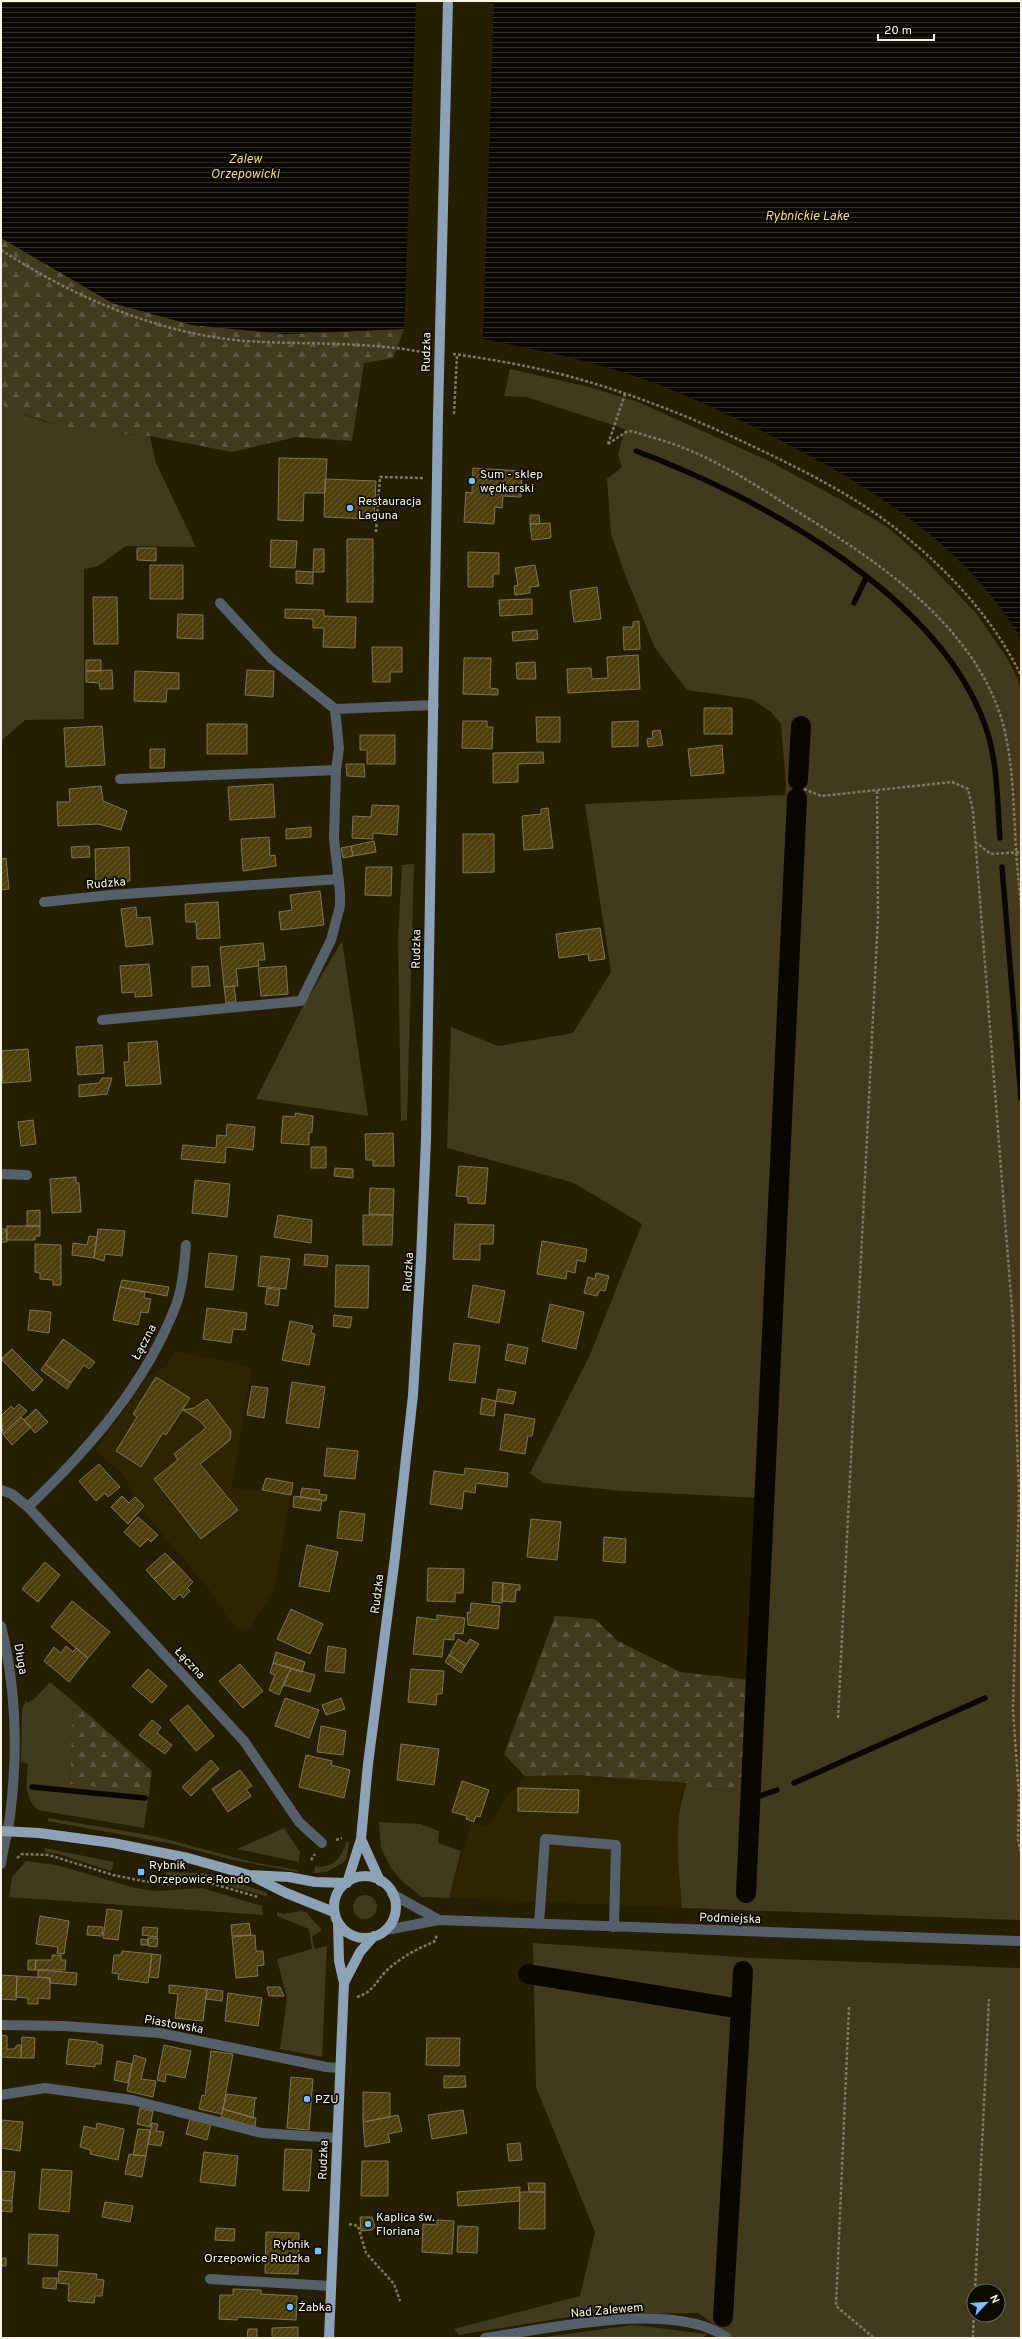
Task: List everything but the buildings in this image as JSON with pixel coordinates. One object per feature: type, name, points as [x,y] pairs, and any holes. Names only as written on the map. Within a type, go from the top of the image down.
[{"type":"main road","name":"Rudzka","points":[[347,1882],[361,1839],[368,1764],[405,1475],[415,1365],[426,1147],[438,415],[448,1]]},
{"type":"main road","points":[[4,1831],[82,1839],[140,1848],[249,1875],[289,1877],[315,1882],[347,1882],[362,1877],[380,1881],[392,1894],[395,1912],[386,1930],[374,1936],[365,1938],[352,1935],[338,1922],[334,1912],[336,1896],[347,1882]]},
{"type":"main road","name":"Rudzka","points":[[361,1839],[380,1881]]},
{"type":"main road","points":[[249,1875],[286,1893],[334,1912]]},
{"type":"main road","name":"Rudzka","points":[[329,2338],[339,2068],[344,1983],[339,1961],[338,1922]]},
{"type":"main road","name":"Rudzka","points":[[344,1983],[360,1952],[374,1936]]},
{"type":"street","points":[[220,603],[271,658],[335,709],[434,705]]},
{"type":"street","points":[[102,1020],[301,1001],[310,986],[336,927],[340,906],[339,879],[334,839],[336,770],[339,748],[335,709]]},
{"type":"street","points":[[120,779],[336,770]]},
{"type":"street","name":"Rudzka","points":[[44,902],[111,895],[339,879]]},
{"type":"street","points":[[1,1174],[27,1175]]},
{"type":"street","name":"Łączna","points":[[28,1507],[101,1430],[125,1399],[146,1365],[176,1304],[183,1278],[186,1245]]},
{"type":"street","name":"Łączna","points":[[1,1490],[12,1494],[28,1507],[244,1741],[299,1822],[322,1843]]},
{"type":"street","name":"Długa","points":[[1,1626],[12,1675],[14,1751],[10,1816],[4,1831],[1,1861]]},
{"type":"street","points":[[539,1924],[544,1839],[616,1845],[614,1927]]},
{"type":"street","name":"Podmiejska","points":[[392,1894],[439,1920]]},
{"type":"street","name":"Podmiejska","points":[[386,1930],[439,1920],[1021,1941]]},
{"type":"street","name":"Piastowska","points":[[1,2025],[64,2026],[160,2033],[326,2067],[339,2068]]},
{"type":"street","points":[[1,2095],[45,2088],[132,2100],[262,2133],[337,2138]]},
{"type":"street","points":[[210,2279],[331,2286]]},
{"type":"street","name":"Nad Zalewem","points":[[485,2338],[538,2329],[650,2319],[698,2324],[728,2338]]},
{"type":"path","points":[[1,250],[79,295],[145,321],[185,331],[244,341],[370,346],[412,349],[425,353]]},
{"type":"path","points":[[454,416],[456,355],[540,369],[625,394],[688,416],[788,464],[847,496],[893,526],[927,555],[972,603],[1005,647],[1021,676]]},
{"type":"path","points":[[625,394],[608,444],[626,432],[632,431],[684,448],[743,477],[856,547],[931,610],[953,633],[975,663],[999,714],[1007,740],[1012,780],[1021,909]]},
{"type":"path","points":[[376,532],[380,476],[424,478]]},
{"type":"path","points":[[804,789],[821,796],[952,782],[968,789],[973,811],[1014,1322],[1019,1496],[1013,1710],[1019,1796],[1018,1840],[1021,1853]]},
{"type":"path","points":[[838,1718],[878,917],[878,790]]},
{"type":"path","points":[[975,842],[991,854],[1021,852]]},
{"type":"path","points":[[1,1861],[13,1860],[22,1854],[49,1855],[113,1875],[163,1884],[203,1881],[265,1899]]},
{"type":"path","points":[[357,1997],[370,1993],[386,1971],[396,1962],[419,1948],[434,1942],[438,1935]]},
{"type":"path","points":[[975,2283],[989,1999]]},
{"type":"path","points":[[849,2007],[836,2306],[874,2338]]},
{"type":"path","points":[[349,2224],[358,2226],[366,2253],[394,2284],[400,2301]]},
{"type":"path","points":[[973,2338],[974,2323]]},
{"type":"shaded area","points":[[175,1351],[252,1367],[232,1488],[291,1495],[273,1594],[246,1632],[230,1621],[208,1588],[144,1512],[121,1472],[95,1451],[148,1376],[166,1367]]},
{"type":"shaded area","points":[[577,1775],[687,1783],[681,1797],[678,1853],[682,1908],[449,1898],[471,1823],[489,1826],[505,1799],[525,1776]]},
{"type":"green space","points":[[1,238],[192,325],[285,334],[404,329],[393,358],[364,363],[352,441],[296,437],[232,452],[150,436],[75,430],[14,411],[1,404]]},
{"type":"green space","points":[[510,369],[589,387],[638,402],[767,460],[843,501],[887,527],[924,559],[976,613],[1009,661],[1021,687],[1021,1920],[682,1908],[678,1860],[678,1828],[682,1798],[687,1783],[700,1787],[749,1794],[759,1498],[623,1491],[543,1483],[530,1473],[589,1357],[642,1224],[574,1183],[447,1148],[451,1027],[498,1046],[573,1033],[611,972],[585,804],[785,795],[786,783],[781,724],[771,712],[751,699],[687,690],[655,648],[626,577],[611,534],[607,479],[622,467],[618,455],[625,429],[526,397],[504,396]]},
{"type":"green space","points":[[1,404],[37,419],[74,428],[150,436],[156,463],[196,547],[126,546],[98,566],[84,569],[84,719],[25,720],[1,741]]},
{"type":"green space","points":[[414,864],[407,1120],[401,1121],[398,938],[402,865]]},
{"type":"green space","points":[[342,941],[368,1116],[256,1099],[301,1010]]},
{"type":"green space","points":[[555,1616],[595,1619],[618,1641],[680,1672],[752,1680],[749,1794],[700,1787],[687,1783],[577,1775],[525,1776],[504,1754]]},
{"type":"green space","points":[[50,1682],[73,1701],[70,1784],[149,1793],[144,1828],[38,1810],[33,1805],[27,1789],[28,1764],[21,1762],[22,1709],[26,1700],[27,1703],[34,1699]]},
{"type":"green space","points":[[73,1701],[152,1771],[149,1793],[70,1784]]},
{"type":"green space","points":[[49,1818],[154,1836],[256,1863],[298,1870],[298,1872],[233,1860],[173,1844],[47,1821]]},
{"type":"green space","points":[[379,1822],[420,1824],[439,1831],[438,1843],[461,1851],[449,1898],[422,1897],[403,1882],[391,1868],[381,1848]]},
{"type":"green space","points":[[284,1828],[300,1852],[299,1862],[237,1849]]},
{"type":"green space","points":[[346,1842],[349,1842],[347,1857],[344,1862],[327,1872],[314,1873],[315,1866],[326,1866],[335,1861],[342,1853]]},
{"type":"green space","points":[[44,1848],[114,1862],[111,1871],[58,1854],[45,1852]]},
{"type":"green space","points":[[26,1861],[57,1865],[135,1888],[157,1891],[202,1888],[262,1906],[263,1915],[9,1897],[12,1877]]},
{"type":"green space","points":[[166,1872],[204,1873],[266,1892],[268,1897],[205,1879],[166,1880]]},
{"type":"green space","points":[[365,1895],[374,1898],[377,1907],[374,1916],[365,1919],[356,1916],[353,1907],[356,1898]]},
{"type":"green space","points":[[301,1911],[306,1912],[322,1930],[312,1937],[315,1949],[327,1946],[322,2057],[280,2049],[287,1999],[277,1959],[312,1949],[309,1929],[277,1916],[277,1912],[284,1914]]},
{"type":"green space","points":[[533,1943],[752,1958],[1021,1968],[1021,2338],[734,2338],[698,2313],[586,2314],[459,2335],[454,2329],[580,2296],[595,2232],[536,2087]]},
{"type":"green space","points":[[634,2325],[706,2334],[705,2338],[537,2338]]},
{"type":"water","name":"Zalew Orzepowicki","points":[[1,1],[416,1],[404,329],[285,334],[192,325],[112,303],[1,238]]},
{"type":"water","name":"Rybnickie Lake","points":[[494,1],[1021,1],[1021,639],[999,606],[974,576],[946,548],[884,501],[817,460],[782,441],[715,409],[646,380],[586,362],[483,339]]},
{"type":"waterway","points":[[636,451],[736,495],[788,523],[839,556],[886,593],[928,633],[962,678],[985,725],[995,767],[1000,838]]},
{"type":"waterway","points":[[854,603],[866,578]]},
{"type":"waterway","points":[[798,780],[801,726]]},
{"type":"waterway","points":[[746,1893],[797,798]]},
{"type":"waterway","points":[[1002,867],[1021,1098]]},
{"type":"waterway","points":[[794,1783],[985,1698]]},
{"type":"waterway","points":[[32,1787],[145,1798]]},
{"type":"waterway","points":[[751,1799],[777,1790]]},
{"type":"waterway","points":[[741,2009],[743,1971]]},
{"type":"waterway","points":[[528,1974],[741,2009],[723,2317]]},
{"type":"place","name":"Sum - sklep wędkarski","points":[[472,481]]},
{"type":"place","name":"Restauracja Laguna","points":[[350,508]]},
{"type":"place","name":"Rybnik Orzepowice Rondo","points":[[141,1872]]},
{"type":"place","name":"PZU","points":[[307,2099]]},
{"type":"place","name":"Kaplica św. Floriana","points":[[368,2224]]},
{"type":"place","name":"Rybnik Orzepowice Rudzka","points":[[318,2251]]},
{"type":"place","name":"Żabka","points":[[290,2307]]}]
